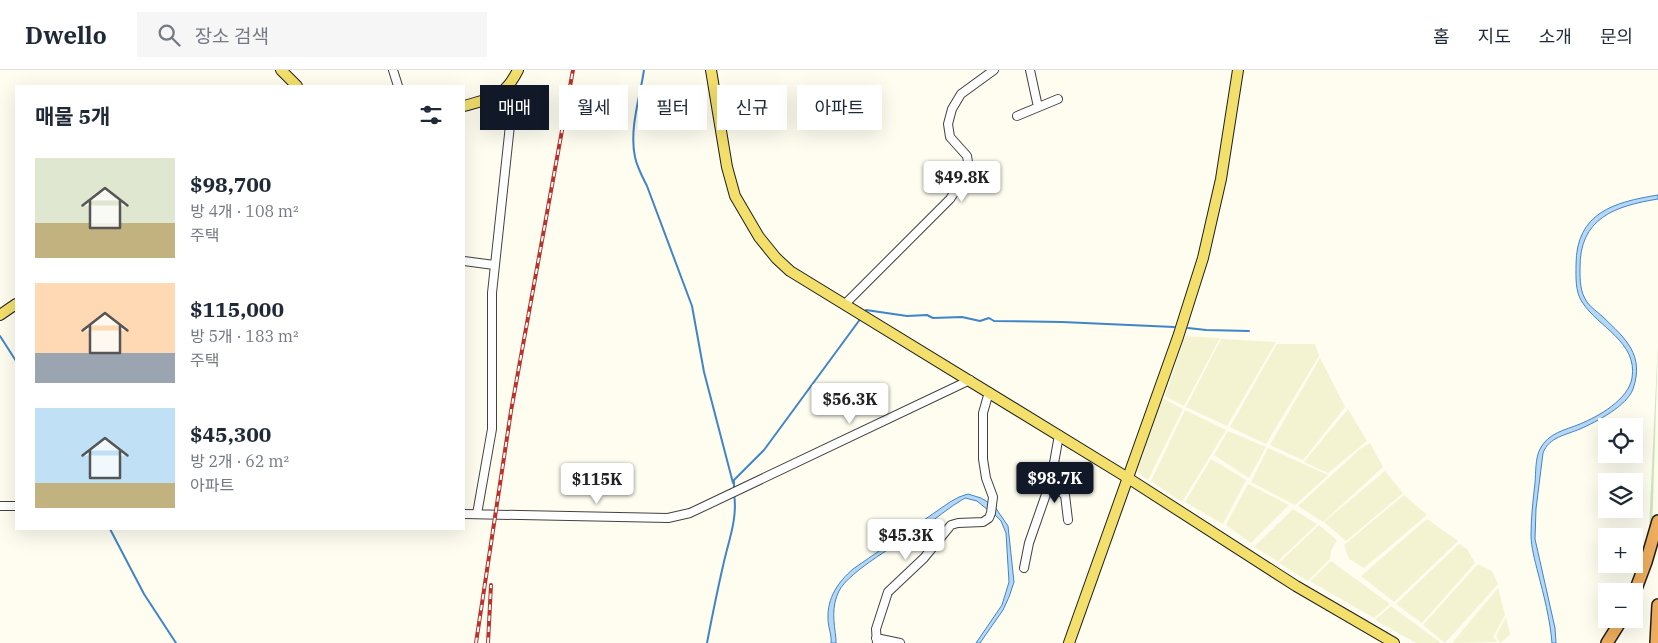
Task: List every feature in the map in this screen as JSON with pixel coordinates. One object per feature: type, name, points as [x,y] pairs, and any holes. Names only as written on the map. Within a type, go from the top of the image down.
[{"type":"highway","points":[[1638,583],[1658,521]]},
{"type":"highway","points":[[1656,643],[1658,605]]},
{"type":"highway","points":[[1607,643],[1616,628]]},
{"type":"main road","points":[[281,70],[296,85]]},
{"type":"main road","points":[[508,85],[518,70]]},
{"type":"main road","points":[[711,70],[727,167],[735,196],[759,238],[790,271],[1059,435],[1296,586],[1394,643]]},
{"type":"main road","points":[[1068,643],[1178,337],[1203,258],[1221,179],[1238,70]]},
{"type":"main road","points":[[465,106],[480,102]]},
{"type":"main road","points":[[0,315],[14,306]]},
{"type":"street","points":[[394,70],[398,85]]},
{"type":"street","points":[[845,304],[950,199],[959,187],[965,176],[968,162],[967,156],[950,137],[948,124],[952,109],[961,94],[994,70]]},
{"type":"street","points":[[1030,70],[1038,107]]},
{"type":"street","points":[[1017,116],[1058,99]]},
{"type":"street","points":[[477,514],[494,411],[492,324],[494,265],[509,130]]},
{"type":"street","points":[[465,260],[494,265]]},
{"type":"street","points":[[465,514],[668,518],[690,513],[970,380]]},
{"type":"street","points":[[900,643],[876,640],[876,629],[885,598],[891,588],[915,568],[951,526],[958,523],[983,522],[989,518],[993,497],[982,459],[983,412],[989,392]]},
{"type":"street","points":[[1024,568],[1029,543],[1050,484],[1059,435]]},
{"type":"street","points":[[1050,484],[1065,495],[1068,520]]},
{"type":"street","points":[[0,506],[15,506]]},
{"type":"green space","points":[[1185,336],[1220,338],[1184,406],[1165,396]]},
{"type":"green space","points":[[1221,339],[1276,342],[1227,426],[1186,407]]},
{"type":"green space","points":[[1658,342],[1652,535],[1648,549]]},
{"type":"green space","points":[[1277,344],[1315,344],[1319,356],[1266,444],[1230,427]]},
{"type":"green space","points":[[1320,358],[1345,407],[1303,460],[1270,445]]},
{"type":"green space","points":[[1162,398],[1183,409],[1148,480],[1137,472]]},
{"type":"green space","points":[[1348,409],[1367,441],[1328,473],[1304,462]]},
{"type":"green space","points":[[1185,410],[1226,430],[1182,502],[1151,481]]},
{"type":"green space","points":[[1228,431],[1266,447],[1249,478],[1214,455]]},
{"type":"green space","points":[[1370,443],[1383,467],[1323,522],[1298,506],[1360,449]]},
{"type":"green space","points":[[1268,448],[1328,475],[1295,505],[1251,482]]},
{"type":"green space","points":[[1211,459],[1246,480],[1223,524],[1185,502]]},
{"type":"green space","points":[[1385,471],[1403,493],[1346,541],[1324,522]]},
{"type":"green space","points":[[1248,484],[1289,505],[1251,543],[1226,525]]},
{"type":"green space","points":[[1404,495],[1427,515],[1364,568],[1349,559],[1344,545]]},
{"type":"green space","points":[[1293,509],[1317,524],[1278,561],[1254,547]]},
{"type":"green space","points":[[1427,519],[1458,541],[1394,602],[1361,576]]},
{"type":"green space","points":[[1319,525],[1337,540],[1331,551],[1330,559],[1308,581],[1279,563]]},
{"type":"green space","points":[[1459,544],[1467,549],[1475,563],[1422,623],[1396,604]]},
{"type":"green space","points":[[1331,561],[1390,604],[1374,618],[1310,581]]},
{"type":"green space","points":[[1478,564],[1492,571],[1498,584],[1445,643],[1423,625]]},
{"type":"green space","points":[[1498,588],[1505,615],[1493,637],[1498,642],[1452,643]]},
{"type":"green space","points":[[1391,606],[1441,643],[1416,643],[1375,620]]},
{"type":"green space","points":[[1506,617],[1510,635],[1500,643],[1496,636]]},
{"type":"water","points":[[1658,195],[1658,199],[1628,206],[1602,218],[1593,226],[1581,252],[1580,282],[1585,298],[1590,306],[1619,332],[1631,348],[1635,357],[1636,377],[1630,395],[1618,407],[1594,422],[1549,443],[1543,453],[1536,509],[1535,539],[1555,628],[1556,643],[1552,643],[1545,599],[1531,540],[1538,453],[1543,444],[1552,436],[1588,421],[1612,406],[1625,393],[1632,378],[1632,365],[1629,354],[1615,336],[1589,311],[1580,298],[1576,279],[1578,247],[1583,233],[1591,221],[1601,213],[1613,206]]},
{"type":"water","points":[[968,494],[981,498],[991,504],[989,511],[977,501],[965,498],[921,529],[876,557],[845,583],[836,597],[834,615],[836,643],[831,643],[828,619],[829,604],[834,591],[843,579],[853,569],[950,502]]},
{"type":"water","points":[[995,507],[1008,526],[1014,582],[1003,610],[980,643],[976,643],[1002,605],[1009,582],[1006,533],[1001,521],[993,513]]},
{"type":"waterway","points":[[644,70],[634,124],[635,157],[692,306],[704,372],[733,483]]},
{"type":"waterway","points":[[865,312],[866,310],[907,316],[927,315],[933,318],[962,317],[980,321],[989,318],[994,321],[1174,327]]},
{"type":"waterway","points":[[734,489],[734,480],[764,450],[861,318]]},
{"type":"waterway","points":[[1188,328],[1249,331]]},
{"type":"waterway","points":[[0,336],[15,359]]},
{"type":"waterway","points":[[707,643],[734,521],[734,494]]},
{"type":"waterway","points":[[111,530],[144,594],[176,643]]},
{"type":"railway","points":[[476,643],[511,411],[573,70]]},
{"type":"railway","points":[[488,643],[491,585]]}]
